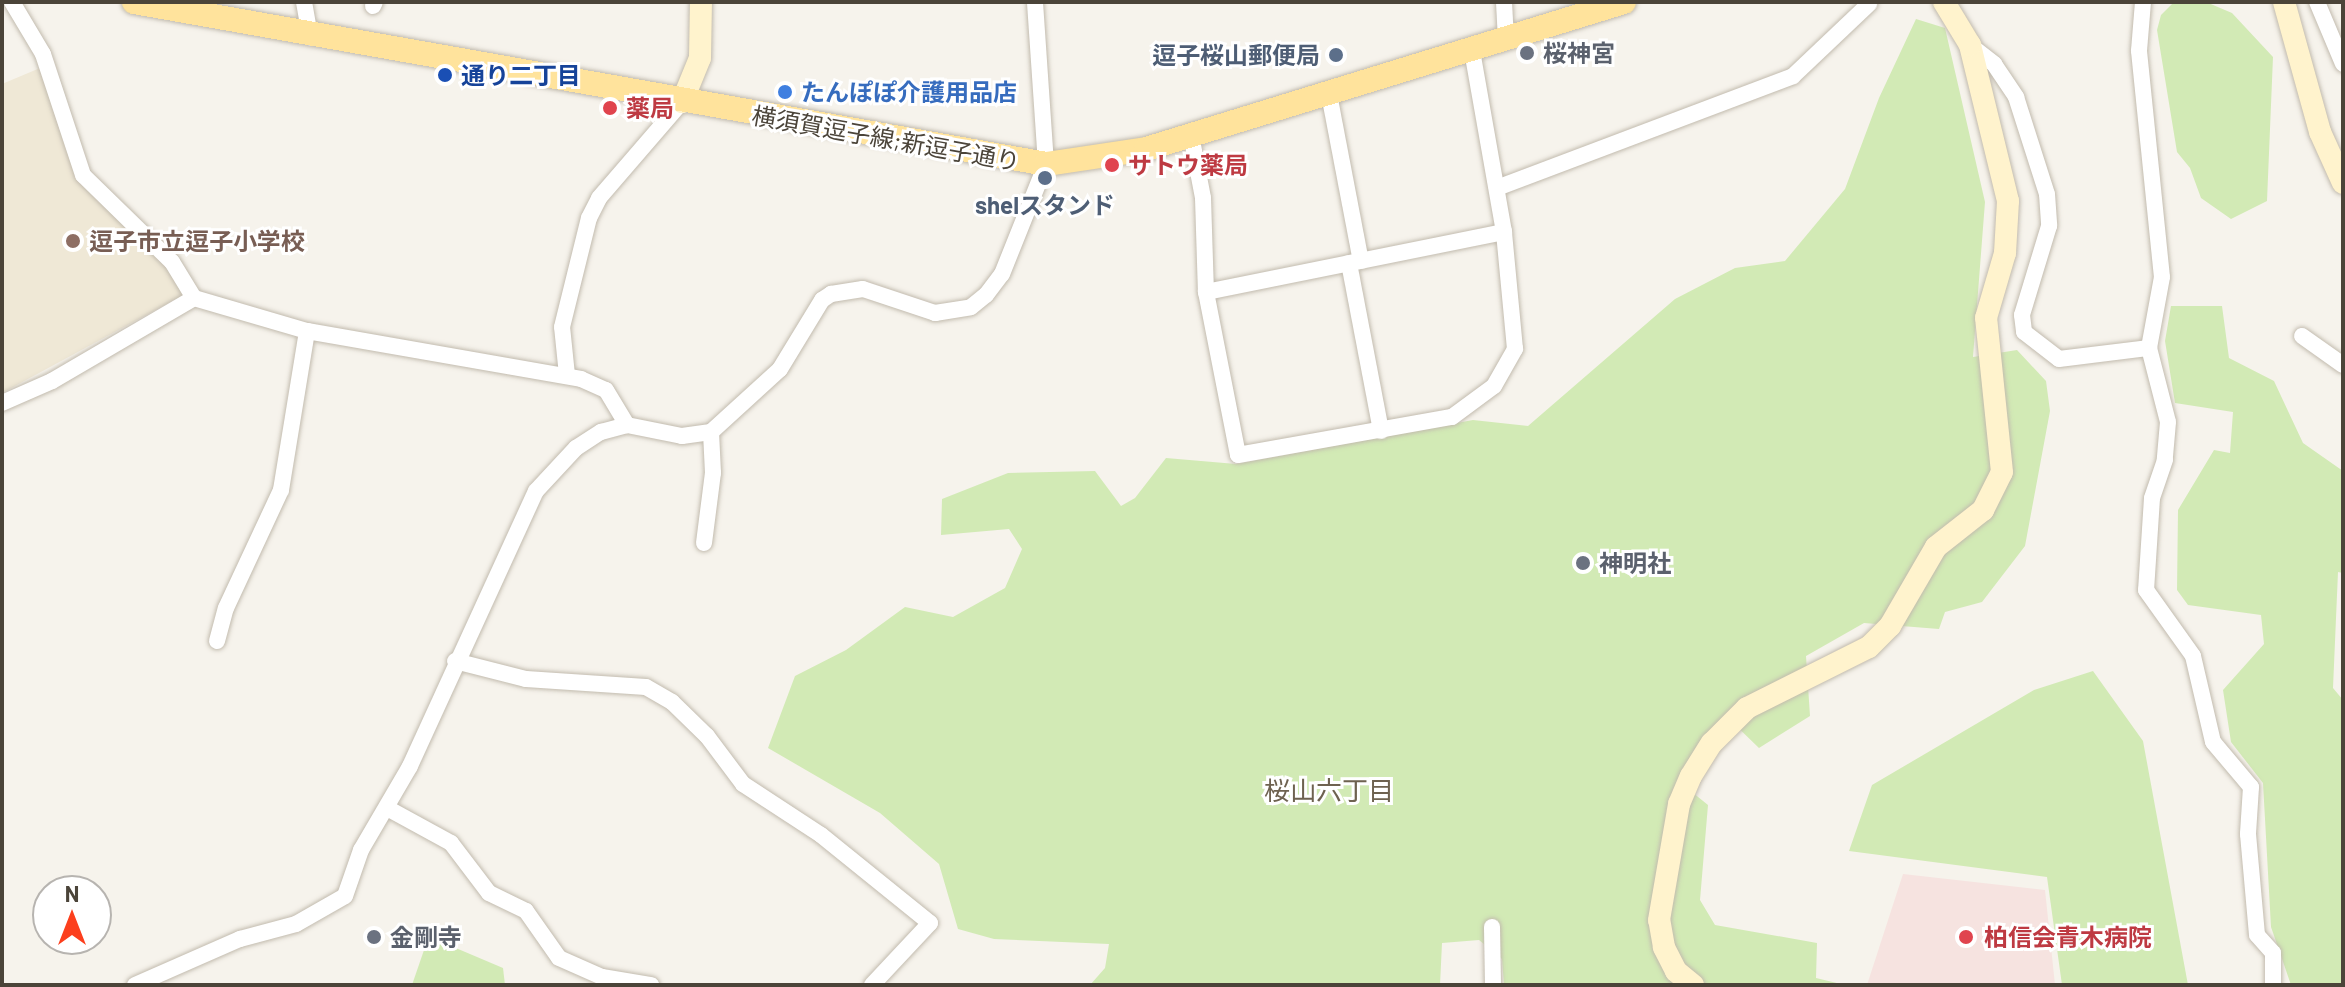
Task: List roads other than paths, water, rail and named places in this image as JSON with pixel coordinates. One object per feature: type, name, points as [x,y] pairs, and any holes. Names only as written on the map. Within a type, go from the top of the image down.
[{"type":"main road","name":"横須賀逗子線;新逗子通り","points":[[134,2],[310,37],[1046,164],[1104,159],[1191,135],[1624,2]]},
{"type":"street","points":[[12,2],[43,54],[83,175],[172,262],[194,298],[307,331],[567,375],[606,390],[627,425]]},
{"type":"street","points":[[304,2],[310,37]]},
{"type":"street","points":[[567,375],[562,327],[589,218],[599,198],[682,102],[700,58],[701,2]]},
{"type":"street","points":[[135,985],[338,903],[387,808],[536,491],[576,448],[601,432],[627,425],[682,436],[711,432],[780,369],[822,300],[831,294],[863,289],[935,313],[971,307],[986,295],[1002,274],[1046,164],[1035,2]]},
{"type":"street","points":[[1504,2],[1506,40]]},
{"type":"street","points":[[1693,985],[1676,971],[1664,947],[1659,920],[1679,804],[1691,776],[1712,743],[1747,708],[1783,685],[1869,647],[1890,626],[1936,547],[1983,510],[2002,472],[1985,345],[1986,318],[2005,253],[2008,201],[1970,45],[1944,2]]},
{"type":"street","points":[[2143,2],[2139,51],[2162,277],[2149,348],[2168,422],[2165,460],[2152,498],[2146,590],[2193,656],[2213,742],[2251,787],[2248,834],[2257,935],[2273,953],[2273,985]]},
{"type":"street","points":[[2284,2],[2320,132],[2343,183]]},
{"type":"street","points":[[2317,2],[2343,64]]},
{"type":"street","points":[[1497,188],[1793,76],[1869,4]]},
{"type":"street","points":[[1970,45],[1994,64],[2016,97],[2047,194],[2049,226],[2022,315],[2024,332],[2059,359],[2149,348]]},
{"type":"street","points":[[1191,135],[1203,198],[1206,292],[1238,455],[1452,417],[1504,375],[1515,349],[1504,232],[1472,51]]},
{"type":"street","points":[[1329,94],[1381,431]]},
{"type":"street","points":[[1206,292],[1504,232]]},
{"type":"street","points":[[2,403],[52,381],[194,298]]},
{"type":"street","points":[[217,641],[226,608],[281,490],[307,331]]},
{"type":"street","points":[[2302,336],[2343,365]]},
{"type":"street","points":[[704,543],[713,473],[711,432]]},
{"type":"street","points":[[455,661],[526,679],[646,687],[672,702],[707,736],[743,784],[821,835],[930,923],[872,985]]},
{"type":"street","points":[[387,808],[451,843],[489,893],[526,911],[559,958],[602,977],[651,985]]},
{"type":"street","points":[[1492,927],[1493,985]]},
{"type":"place","name":"桜神宮","points":[[1527,53]]},
{"type":"place","name":"逗子桜山郵便局","points":[[1336,55]]},
{"type":"place","name":"通り二丁目","points":[[445,75]]},
{"type":"place","name":"たんぽぽ介護用品店","points":[[785,92]]},
{"type":"place","name":"薬局","points":[[610,108]]},
{"type":"place","name":"サトウ薬局","points":[[1112,165]]},
{"type":"place","name":"shelスタンド","points":[[1045,178]]},
{"type":"place","name":"逗子市立逗子小学校","points":[[73,241]]},
{"type":"place","name":"神明社","points":[[1583,563]]},
{"type":"place","name":"金剛寺","points":[[374,937]]},
{"type":"place","name":"柏信会青木病院","points":[[1966,937]]},
{"type":"district","name":"桜山六丁目","points":[[1329,790]]}]
